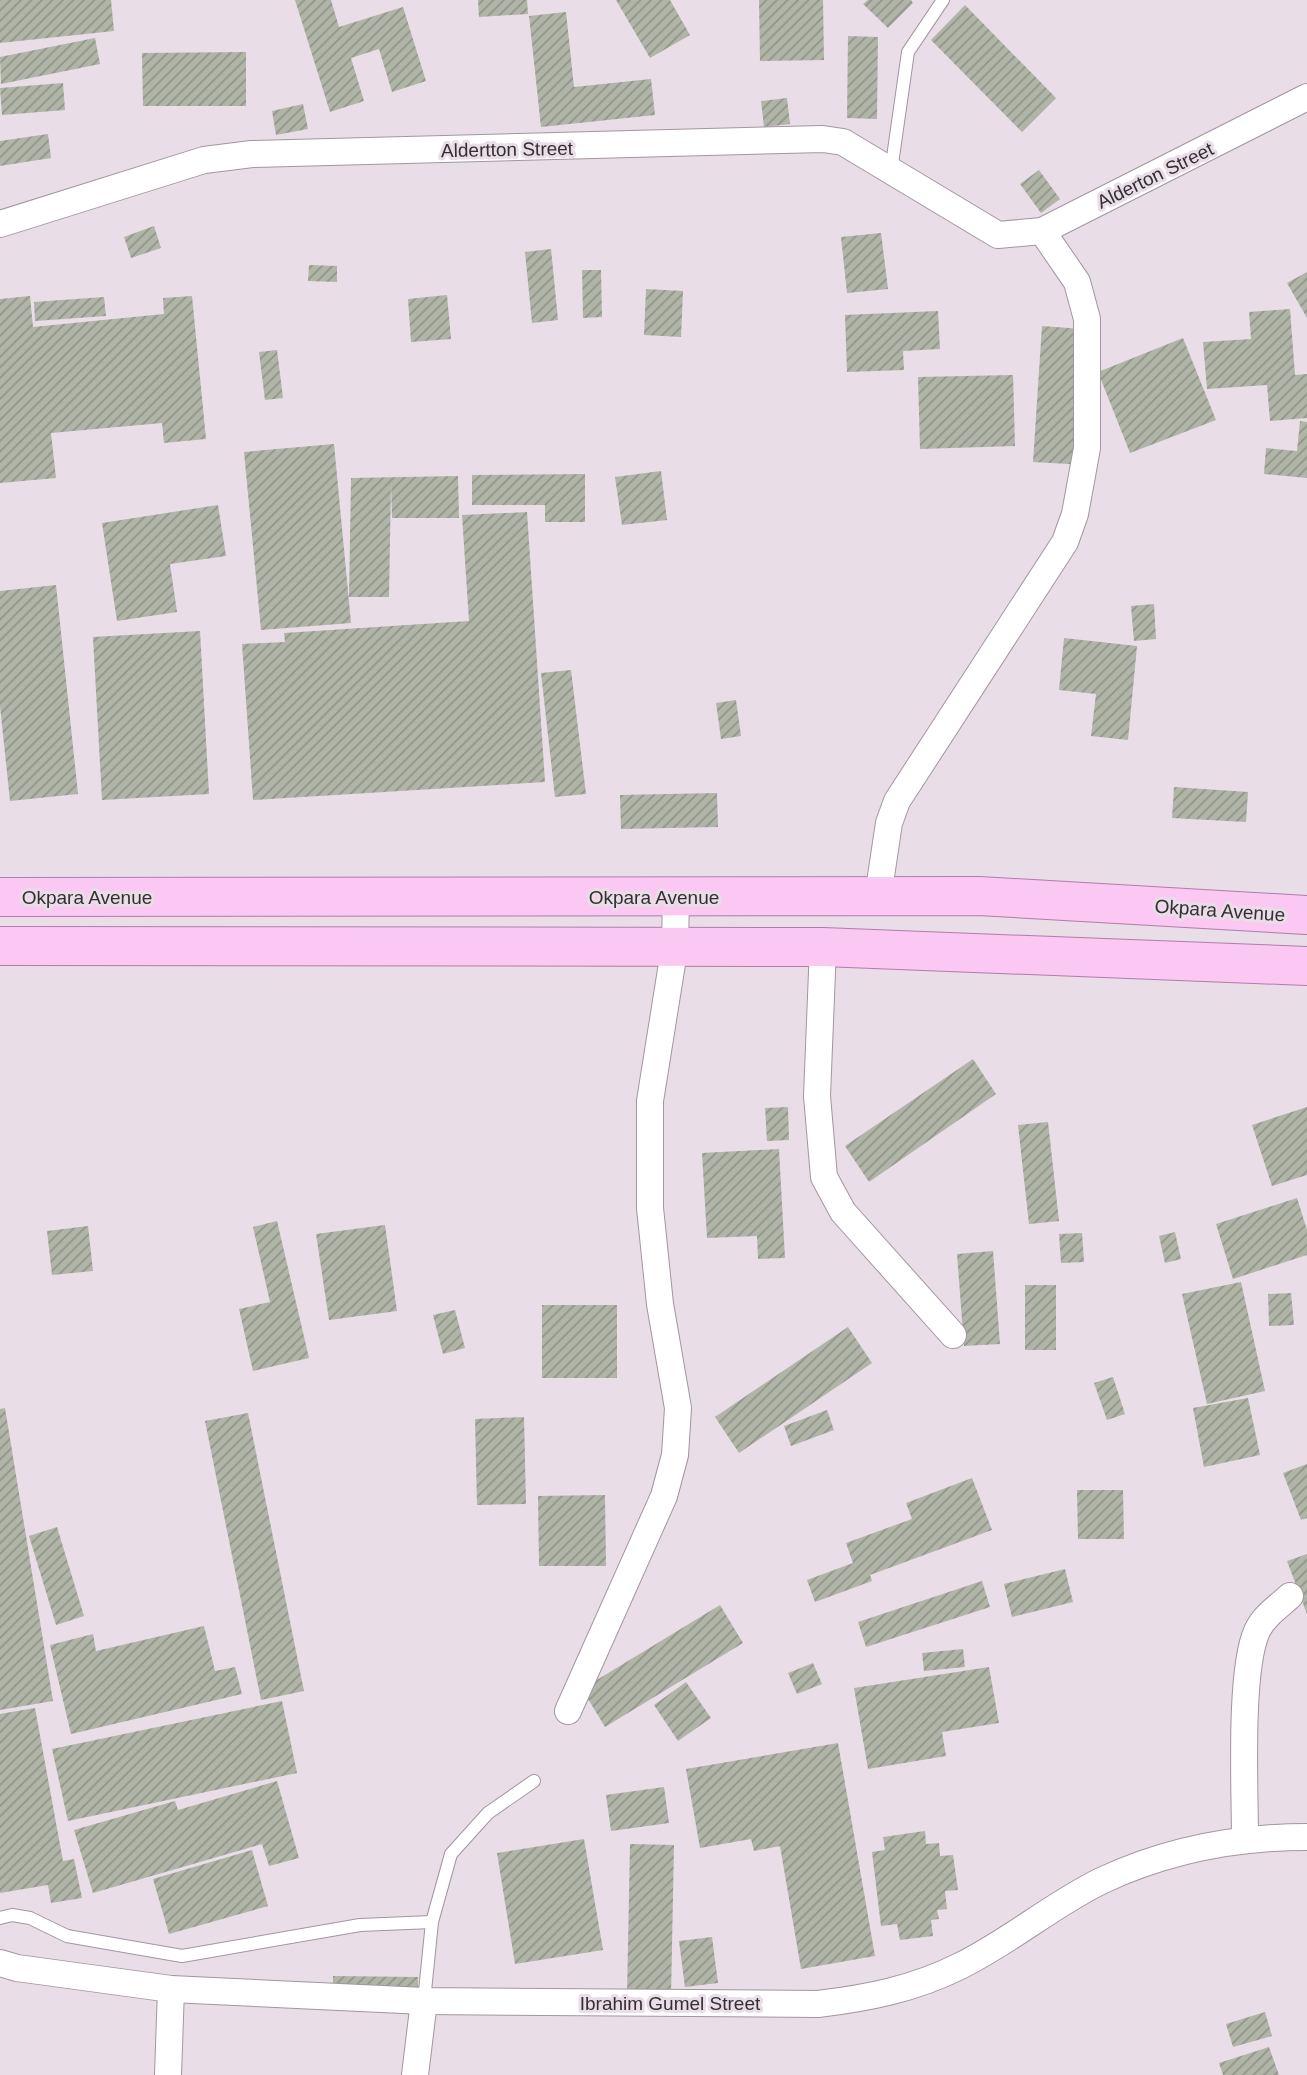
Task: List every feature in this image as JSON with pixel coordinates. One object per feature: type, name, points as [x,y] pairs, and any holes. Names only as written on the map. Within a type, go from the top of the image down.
[{"type":"main road","name":"Okpara Avenue","points":[[0,897],[979,896],[1307,915]]},
{"type":"main road","points":[[0,946],[824,947],[1307,966]]},
{"type":"street","name":"Alderton Street","points":[[998,235],[1042,232],[1307,97]]},
{"type":"street","name":"Aldertton Street","points":[[0,224],[204,160],[252,154],[823,139],[843,142],[998,235]]},
{"type":"street","points":[[878,896],[889,823],[897,801],[1065,542],[1075,514],[1087,448],[1087,319],[1077,282],[1042,232]]},
{"type":"street","points":[[568,1711],[664,1496],[675,1455],[678,1408],[660,1304],[650,1195],[650,1101],[675,945],[676,897]]},
{"type":"street","points":[[824,947],[817,1096],[824,1177],[843,1212],[953,1335]]},
{"type":"street","points":[[1245,1839],[1248,1675],[1256,1633],[1263,1620],[1290,1596]]},
{"type":"street","name":"Ibrahim Gumel Street","points":[[0,1963],[30,1970],[171,1989],[424,2001],[818,2004],[876,1997],[962,1965],[1101,1881],[1203,1845],[1245,1839],[1307,1837]]},
{"type":"street","points":[[168,2075],[171,1989]]},
{"type":"street","points":[[415,2075],[424,2001]]},
{"type":"lane","points":[[891,171],[908,52],[943,0]]},
{"type":"lane","points":[[424,2001],[432,1922],[452,1854],[488,1813],[534,1781]]},
{"type":"lane","points":[[0,1918],[12,1915],[30,1918],[67,1936],[181,1956],[360,1926],[432,1922]]},
{"type":"building","points":[[0,0],[111,0],[114,31],[0,43]]},
{"type":"building","points":[[295,0],[331,0],[339,27],[403,7],[426,81],[392,92],[379,49],[351,58],[364,101],[330,112]]},
{"type":"building","points":[[478,0],[527,0],[528,14],[479,17]]},
{"type":"building","points":[[616,0],[670,0],[690,35],[650,58]]},
{"type":"building","points":[[759,0],[823,0],[824,60],[760,61]]},
{"type":"building","points":[[868,0],[911,0],[913,3],[888,28],[863,4]]},
{"type":"building","points":[[965,5],[1056,98],[1022,132],[931,40]]},
{"type":"building","points":[[566,12],[574,87],[651,79],[655,115],[541,127],[529,16]]},
{"type":"building","points":[[848,36],[878,37],[877,119],[847,118]]},
{"type":"building","points":[[95,38],[100,64],[1,84],[0,57]]},
{"type":"building","points":[[246,52],[246,106],[143,106],[142,53]]},
{"type":"building","points":[[63,83],[65,110],[2,115],[0,88]]},
{"type":"building","points":[[787,98],[790,124],[764,127],[761,101]]},
{"type":"building","points":[[303,104],[308,129],[276,135],[272,111]]},
{"type":"building","points":[[48,134],[51,158],[0,166],[0,141]]},
{"type":"building","points":[[1039,170],[1060,199],[1041,213],[1020,184]]},
{"type":"building","points":[[154,226],[161,248],[131,258],[124,237]]},
{"type":"building","points":[[881,233],[888,289],[847,293],[841,237]]},
{"type":"building","points":[[551,249],[558,320],[532,323],[525,252]]},
{"type":"building","points":[[309,265],[337,266],[337,282],[308,281]]},
{"type":"building","points":[[582,270],[601,270],[602,317],[583,318]]},
{"type":"building","points":[[1307,272],[1307,318],[1287,283]]},
{"type":"building","points":[[646,289],[683,291],[681,337],[644,335]]},
{"type":"building","points":[[447,295],[451,339],[411,342],[408,299]]},
{"type":"building","points":[[30,296],[33,327],[164,314],[163,298],[192,296],[206,439],[164,443],[162,423],[51,433],[56,478],[0,483],[0,299]]},
{"type":"building","points":[[104,297],[106,316],[35,321],[34,302]]},
{"type":"building","points":[[1290,309],[1295,375],[1307,374],[1307,418],[1270,421],[1267,385],[1207,389],[1203,342],[1251,339],[1249,312]]},
{"type":"building","points":[[938,311],[940,349],[903,351],[904,370],[847,372],[845,315]]},
{"type":"building","points":[[1042,326],[1096,330],[1087,465],[1033,462]]},
{"type":"building","points":[[1183,338],[1216,420],[1130,453],[1098,372]]},
{"type":"building","points":[[277,350],[283,398],[265,400],[259,352]]},
{"type":"building","points":[[1013,375],[1015,446],[920,449],[918,377]]},
{"type":"building","points":[[1300,421],[1307,422],[1307,478],[1264,474],[1266,448],[1297,451]]},
{"type":"building","points":[[334,444],[351,623],[261,630],[244,452]]},
{"type":"building","points":[[661,471],[667,520],[622,525],[615,477]]},
{"type":"building","points":[[585,474],[585,522],[545,522],[545,505],[472,505],[472,475]]},
{"type":"building","points":[[458,476],[459,518],[392,518],[391,483],[389,597],[349,597],[351,478]]},
{"type":"building","points":[[218,505],[226,556],[170,564],[177,612],[117,621],[102,523]]},
{"type":"building","points":[[527,512],[545,782],[253,800],[242,644],[285,642],[284,633],[469,621],[462,515]]},
{"type":"building","points":[[56,585],[78,794],[10,801],[0,706],[0,591]]},
{"type":"building","points":[[1154,604],[1156,639],[1134,641],[1131,606]]},
{"type":"building","points":[[200,631],[209,794],[102,800],[93,637]]},
{"type":"building","points":[[1064,638],[1137,646],[1128,740],[1091,736],[1096,694],[1059,690]]},
{"type":"building","points":[[571,670],[586,794],[555,797],[541,673]]},
{"type":"building","points":[[736,700],[741,736],[721,739],[716,703]]},
{"type":"building","points":[[1174,787],[1248,792],[1246,822],[1172,818]]},
{"type":"building","points":[[717,793],[718,827],[621,829],[620,795]]},
{"type":"building","points":[[973,1059],[996,1094],[869,1182],[845,1146]]},
{"type":"building","points":[[788,1107],[789,1140],[767,1141],[765,1108]]},
{"type":"building","points":[[1307,1107],[1307,1175],[1272,1186],[1252,1125]]},
{"type":"building","points":[[1048,1122],[1059,1221],[1029,1224],[1018,1125]]},
{"type":"building","points":[[779,1149],[785,1258],[758,1259],[757,1236],[707,1238],[702,1153]]},
{"type":"building","points":[[1297,1198],[1307,1230],[1307,1255],[1233,1279],[1216,1224]]},
{"type":"building","points":[[277,1221],[309,1358],[253,1371],[239,1309],[270,1302],[253,1227]]},
{"type":"building","points":[[385,1225],[397,1311],[329,1320],[316,1234]]},
{"type":"building","points":[[88,1226],[93,1271],[52,1275],[47,1231]]},
{"type":"building","points":[[1175,1232],[1181,1259],[1165,1263],[1159,1236]]},
{"type":"building","points":[[1082,1233],[1084,1262],[1061,1263],[1059,1234]]},
{"type":"building","points":[[993,1251],[1000,1344],[964,1346],[957,1254]]},
{"type":"building","points":[[1241,1282],[1265,1391],[1207,1404],[1182,1294]]},
{"type":"building","points":[[1025,1285],[1056,1285],[1056,1350],[1025,1350]]},
{"type":"building","points":[[1291,1293],[1294,1325],[1269,1326],[1268,1294]]},
{"type":"building","points":[[542,1305],[617,1305],[617,1378],[542,1378]]},
{"type":"building","points":[[455,1310],[465,1348],[443,1354],[433,1315]]},
{"type":"building","points":[[848,1327],[872,1363],[739,1453],[715,1417]]},
{"type":"building","points":[[1113,1377],[1125,1414],[1107,1420],[1094,1383]]},
{"type":"building","points":[[1248,1398],[1260,1455],[1204,1467],[1193,1408]]},
{"type":"building","points":[[5,1408],[53,1701],[0,1710],[0,1409]]},
{"type":"building","points":[[827,1410],[834,1430],[791,1446],[784,1426]]},
{"type":"building","points":[[248,1413],[304,1691],[261,1700],[205,1421]]},
{"type":"building","points":[[524,1417],[526,1504],[477,1505],[475,1419]]},
{"type":"building","points":[[1307,1464],[1307,1518],[1301,1520],[1283,1473]]},
{"type":"building","points":[[972,1478],[992,1530],[870,1575],[872,1581],[815,1602],[807,1580],[853,1563],[846,1543],[912,1519],[906,1503]]},
{"type":"building","points":[[1077,1490],[1123,1490],[1124,1539],[1078,1539]]},
{"type":"building","points":[[605,1495],[606,1566],[539,1566],[538,1496]]},
{"type":"building","points":[[57,1527],[84,1616],[56,1625],[29,1536]]},
{"type":"building","points":[[1307,1554],[1307,1614],[1287,1561]]},
{"type":"building","points":[[1065,1569],[1073,1602],[1012,1617],[1004,1584]]},
{"type":"building","points":[[982,1581],[990,1607],[866,1647],[858,1622]]},
{"type":"building","points":[[720,1605],[743,1643],[605,1727],[582,1689]]},
{"type":"building","points":[[204,1626],[215,1671],[235,1667],[242,1694],[71,1734],[50,1645],[93,1634],[96,1651]]},
{"type":"building","points":[[963,1649],[965,1667],[924,1671],[922,1653]]},
{"type":"building","points":[[813,1663],[822,1684],[797,1694],[788,1673]]},
{"type":"building","points":[[989,1667],[999,1723],[942,1732],[946,1756],[868,1769],[854,1688]]},
{"type":"building","points":[[686,1682],[711,1718],[678,1741],[654,1705]]},
{"type":"building","points":[[282,1701],[297,1773],[68,1821],[52,1749]]},
{"type":"building","points":[[35,1708],[63,1861],[74,1859],[82,1898],[51,1903],[48,1885],[0,1893],[0,1714]]},
{"type":"building","points":[[838,1743],[875,1956],[801,1969],[780,1846],[754,1851],[751,1839],[700,1848],[686,1769]]},
{"type":"building","points":[[277,1781],[299,1858],[269,1866],[262,1844],[93,1893],[74,1830],[175,1801],[178,1810]]},
{"type":"building","points":[[664,1787],[669,1823],[611,1831],[606,1795]]},
{"type":"building","points":[[925,1831],[926,1844],[939,1843],[940,1856],[953,1855],[958,1890],[945,1891],[947,1909],[937,1910],[939,1919],[931,1920],[933,1936],[900,1940],[897,1924],[881,1926],[872,1852],[885,1850],[883,1837]]},
{"type":"building","points":[[584,1839],[603,1950],[515,1964],[497,1853]]},
{"type":"building","points":[[630,1844],[674,1845],[671,1996],[627,1995]]},
{"type":"building","points":[[252,1850],[268,1906],[169,1934],[153,1879]]},
{"type":"building","points":[[712,1937],[718,1983],[685,1987],[679,1941]]},
{"type":"building","points":[[333,1976],[418,1977],[418,1996],[333,1995]]},
{"type":"building","points":[[1265,2012],[1272,2036],[1233,2047],[1226,2024]]},
{"type":"building","points":[[1269,2047],[1279,2075],[1223,2075],[1219,2063]]}]
